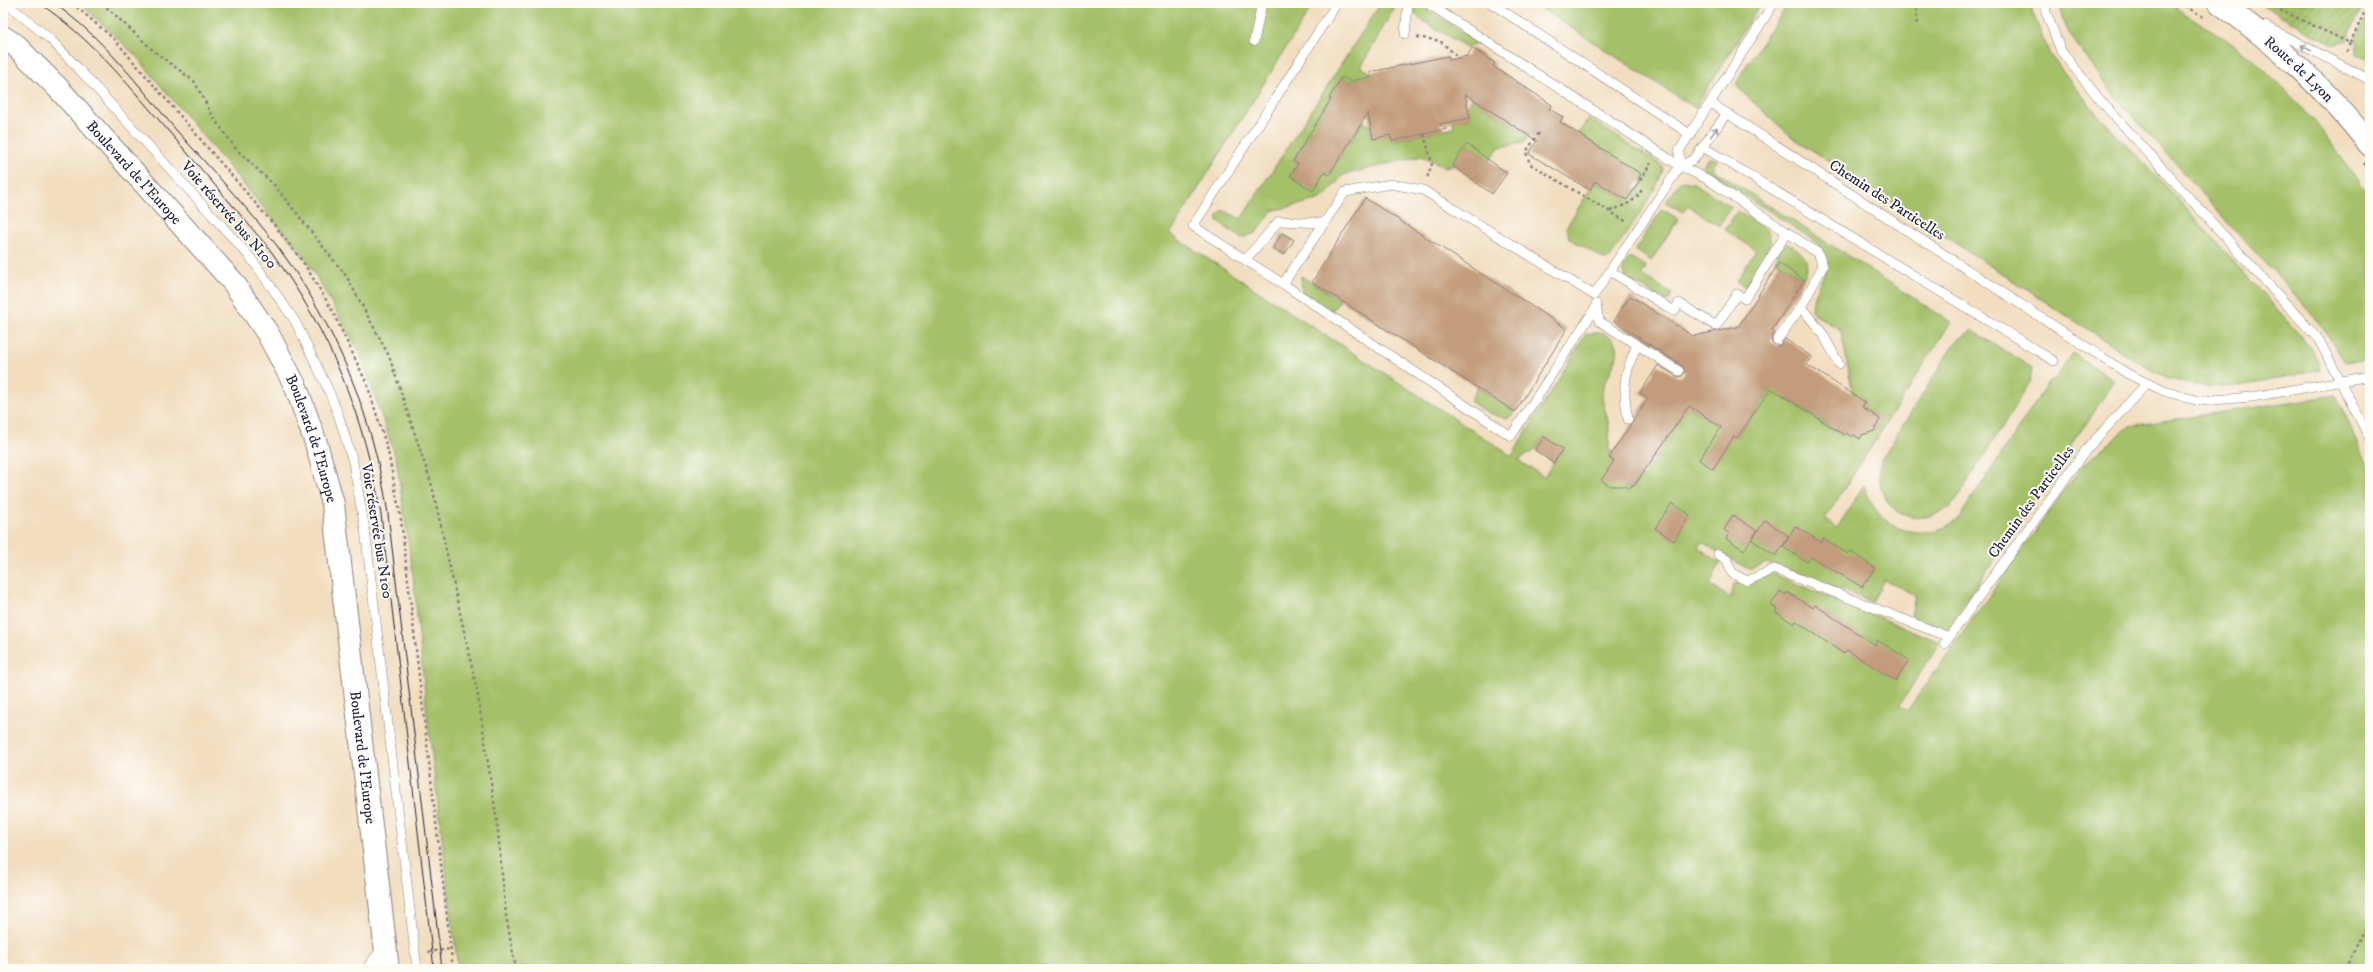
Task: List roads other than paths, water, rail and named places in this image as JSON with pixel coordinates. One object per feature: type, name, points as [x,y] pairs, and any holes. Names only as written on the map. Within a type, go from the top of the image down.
[{"type":"street","name":"Route de Lyon","points":[[2220,3],[2274,44],[2319,85],[2370,145]]},
{"type":"street","name":"Boulevard de l'Europe","points":[[3,37],[15,45],[58,88],[233,282],[268,334],[296,387],[316,443],[334,504],[388,969]]},
{"type":"lane","name":"Voie réservée bus N100","points":[[6,3],[50,39],[77,67],[251,258],[295,322],[328,389],[353,462],[366,529],[417,969]]},
{"type":"lane","points":[[1254,41],[1262,3]]},
{"type":"lane","points":[[1337,3],[1193,226],[1283,284],[1510,436],[1596,306]]},
{"type":"lane","points":[[1405,34],[1408,3]]},
{"type":"lane","points":[[1427,3],[1657,152],[1680,166],[1707,179],[1818,252],[1823,266],[1801,307],[1777,340]]},
{"type":"lane","points":[[1491,3],[1691,134]]},
{"type":"lane","points":[[1680,166],[1679,151],[1774,3]]},
{"type":"lane","points":[[2045,3],[2046,12],[2061,51],[2101,100],[2318,340],[2370,439]]},
{"type":"lane","points":[[2220,3],[2370,80]]},
{"type":"lane","name":"Chemin des Particelles","points":[[1711,103],[2122,370],[2164,391],[2199,401],[2252,397],[2370,376]]},
{"type":"lane","points":[[1679,371],[1599,321],[1594,295],[1680,166],[1694,159],[1727,113]]},
{"type":"lane","points":[[1703,147],[2054,361]]},
{"type":"lane","points":[[1283,284],[1345,192],[1391,184],[1423,190],[1594,295]]},
{"type":"lane","points":[[1245,260],[1279,221],[1324,223]]},
{"type":"lane","points":[[1610,271],[1674,311],[1679,303],[1716,326],[1737,294],[1745,298],[1787,232]]},
{"type":"lane","points":[[1801,307],[1823,334],[1838,364]]},
{"type":"lane","points":[[1628,419],[1623,392],[1628,365],[1637,345]]},
{"type":"lane","name":"Chemin des Particelles","points":[[1718,554],[1727,560],[1732,573],[1747,581],[1774,569],[1946,640],[2086,450],[2147,383]]},
{"type":"lane","points":[[366,969],[385,944]]},
{"type":"tram line","points":[[39,3],[76,32],[109,64],[265,244],[294,284],[312,315],[342,378],[355,410],[365,444],[381,514],[434,969]]},
{"type":"tram line","points":[[53,3],[88,31],[119,62],[177,131],[229,188],[266,232],[299,277],[318,309],[350,374],[373,442],[388,514],[442,969]]}]
